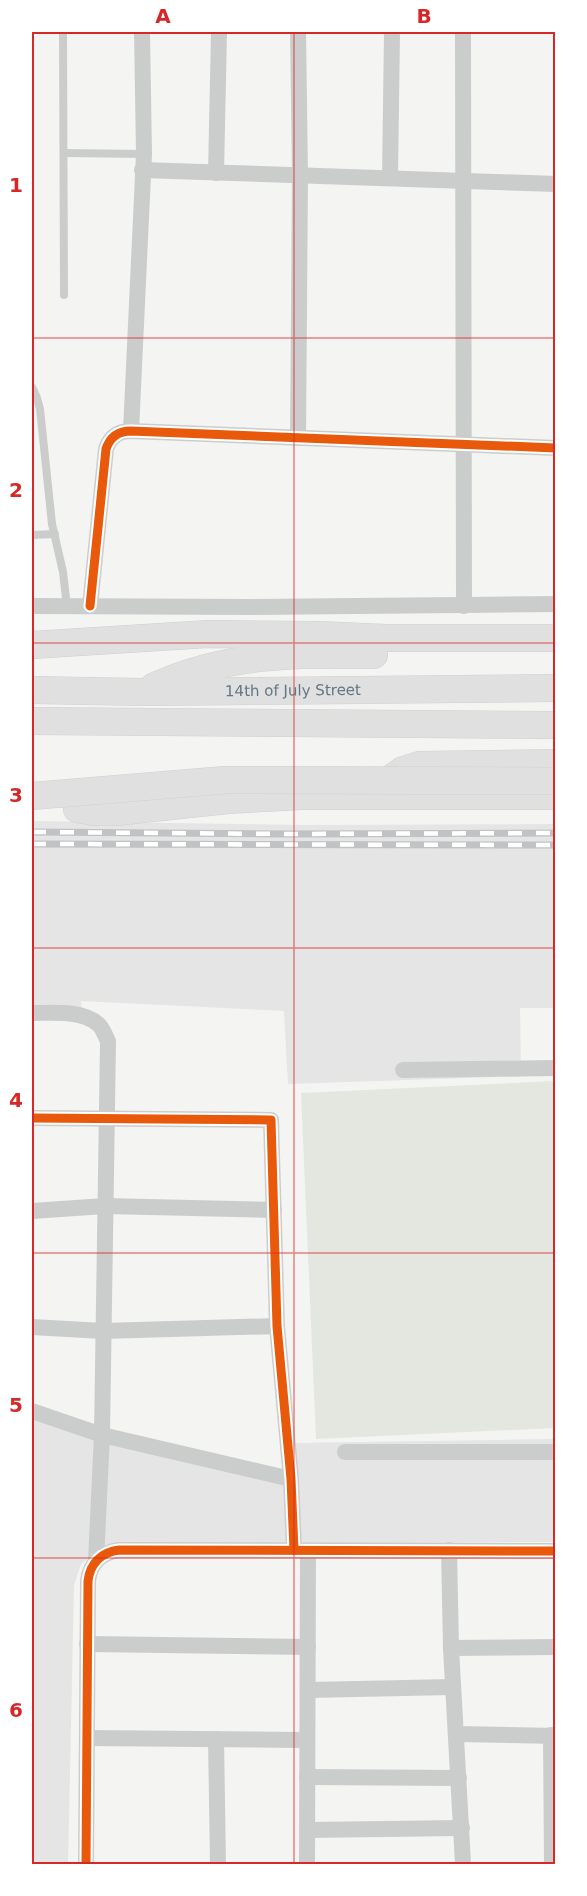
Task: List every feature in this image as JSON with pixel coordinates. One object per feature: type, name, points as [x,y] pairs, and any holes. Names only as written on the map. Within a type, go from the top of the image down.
[{"type":"main road","points":[[386,638],[399,628],[412,624],[555,622]]},
{"type":"main road","points":[[32,645],[208,634],[386,638],[555,638]]},
{"type":"main road","points":[[143,692],[173,677],[205,667],[252,658],[315,654],[555,655]]},
{"type":"main road","name":"14th of July Street","points":[[32,690],[143,692],[555,688]]},
{"type":"main road","points":[[32,721],[555,725]]},
{"type":"main road","points":[[389,780],[403,770],[419,765],[555,764]]},
{"type":"main road","points":[[32,796],[225,780],[555,781]]},
{"type":"main road","points":[[76,808],[105,812],[228,800],[302,796],[555,796]]},
{"type":"main road","points":[[156,807],[201,814],[555,811]]},
{"type":"street","points":[[131,431],[143,162],[142,32]]},
{"type":"street","points":[[216,173],[219,32]]},
{"type":"street","points":[[298,32],[300,175],[298,438]]},
{"type":"street","points":[[390,178],[392,32]]},
{"type":"street","points":[[464,32],[464,606]]},
{"type":"street","points":[[143,162],[216,173],[555,184]]},
{"type":"street","points":[[90,606],[106,449],[115,435],[125,431],[555,448]]},
{"type":"street","points":[[32,606],[555,604]]},
{"type":"street","points":[[32,1013],[84,1017],[99,1025],[108,1041],[102,1435],[96,1561]]},
{"type":"street","points":[[403,1070],[555,1068]]},
{"type":"street","points":[[32,1118],[271,1120],[277,1326],[291,1479],[301,1551],[308,1647],[307,1864]]},
{"type":"street","points":[[32,1211],[105,1206],[274,1210]]},
{"type":"street","points":[[32,1327],[103,1330],[277,1326]]},
{"type":"street","points":[[32,1411],[102,1435],[291,1479]]},
{"type":"street","points":[[345,1452],[555,1452]]},
{"type":"street","points":[[86,1864],[88,1581],[96,1561],[106,1553],[119,1550],[555,1551]]},
{"type":"street","points":[[449,1550],[451,1648],[463,1864]]},
{"type":"street","points":[[87,1644],[308,1647]]},
{"type":"street","points":[[451,1648],[555,1647]]},
{"type":"street","points":[[308,1690],[453,1687]]},
{"type":"street","points":[[456,1734],[553,1736],[552,1864]]},
{"type":"street","points":[[87,1738],[307,1740]]},
{"type":"street","points":[[216,1739],[218,1864]]},
{"type":"street","points":[[307,1777],[459,1778]]},
{"type":"street","points":[[307,1830],[462,1828]]},
{"type":"lane","points":[[63,32],[64,295]]},
{"type":"lane","points":[[64,153],[143,162]]},
{"type":"lane","points":[[32,387],[40,409],[52,524],[63,572],[67,607]]},
{"type":"lane","points":[[32,535],[55,534]]},
{"type":"shaded area","points":[[32,821],[308,825],[555,824],[555,1008],[520,1008],[521,1076],[288,1084],[284,1011],[81,1001],[82,1022],[32,1017]]},
{"type":"shaded area","points":[[555,1081],[555,1428],[316,1439],[301,1093]]},
{"type":"shaded area","points":[[32,1416],[298,1486],[295,1443],[555,1439],[555,1542],[106,1545],[81,1564],[74,1585],[68,1864],[32,1864]]},
{"type":"railway","points":[[32,832],[556,833]]},
{"type":"railway","points":[[32,844],[556,845]]},
{"type":"cycle path","points":[[90,606],[106,449],[112,438],[122,432],[556,448]]},
{"type":"cycle path","points":[[32,1118],[271,1120],[277,1326],[291,1479],[294,1550]]},
{"type":"cycle path","points":[[86,1864],[88,1581],[91,1569],[102,1556],[119,1550],[556,1551]]}]
